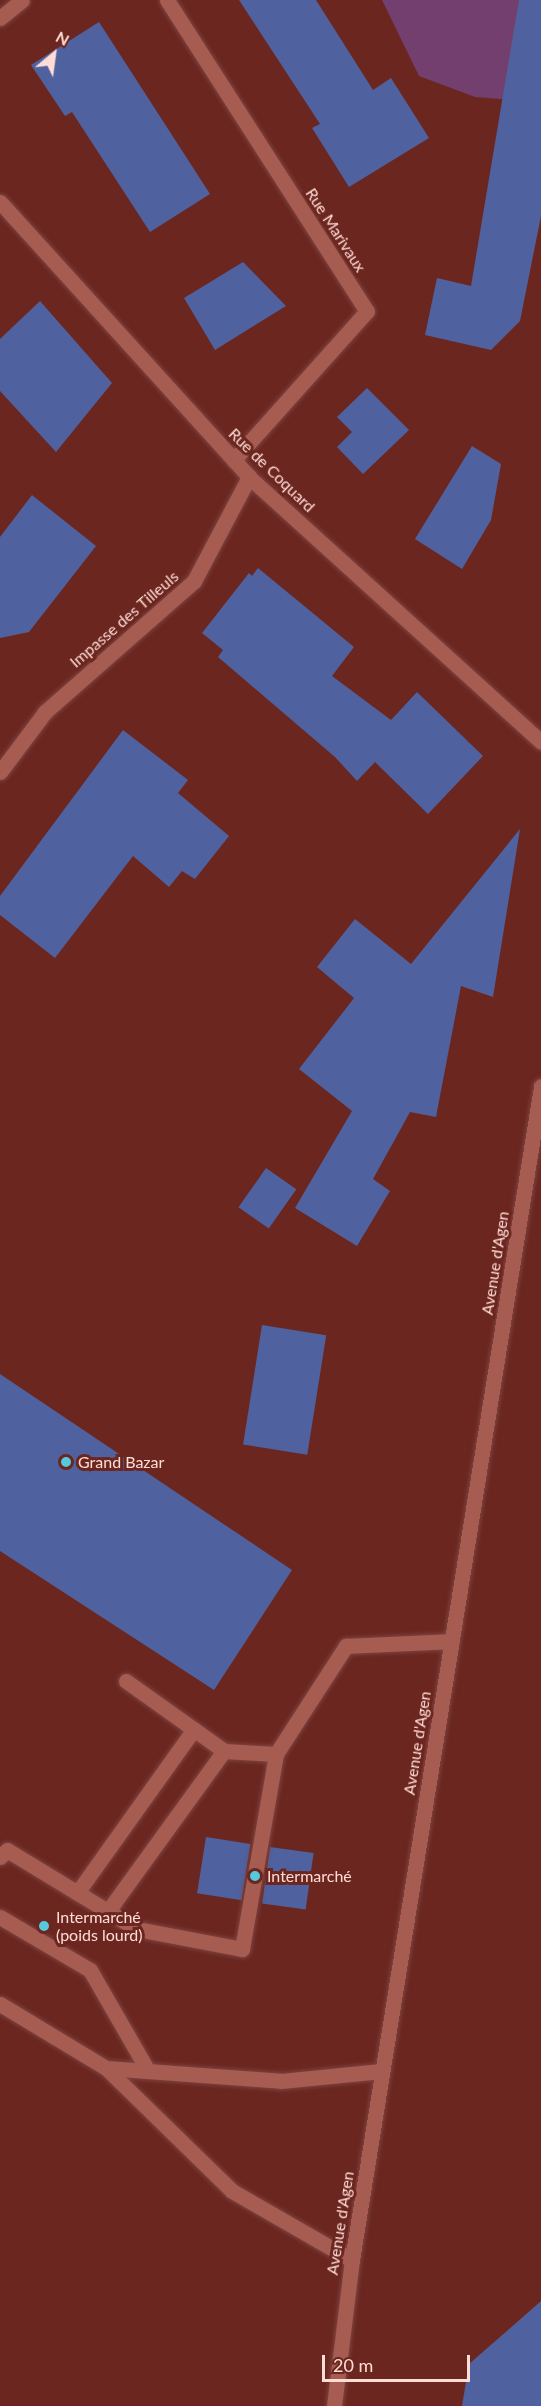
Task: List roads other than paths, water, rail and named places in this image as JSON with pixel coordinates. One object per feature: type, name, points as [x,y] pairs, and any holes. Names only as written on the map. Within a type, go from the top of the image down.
[{"type":"street","points":[[0,18],[22,0]]},
{"type":"street","name":"Rue Marivaux","points":[[167,0],[367,311],[234,460]]},
{"type":"street","name":"Rue de Coquard","points":[[0,202],[249,477],[541,742]]},
{"type":"street","name":"Impasse des Tilleuls","points":[[0,772],[45,712],[194,581],[249,477]]},
{"type":"street","name":"Avenue d'Agen","points":[[334,2406],[352,2260],[541,1086]]},
{"type":"street","points":[[0,1857],[7,1850],[137,1929],[242,1949],[276,1754],[346,1646],[452,1641]]},
{"type":"street","points":[[126,1681],[224,1751],[276,1754]]},
{"type":"street","points":[[77,1893],[194,1730]]},
{"type":"street","points":[[108,1911],[224,1751]]},
{"type":"street","points":[[0,1917],[90,1970],[148,2071]]},
{"type":"street","points":[[0,2004],[106,2068],[232,2191],[352,2260]]},
{"type":"street","points":[[106,2068],[282,2081],[382,2071]]},
{"type":"place","name":"Grand Bazar","points":[[66,1462]]},
{"type":"place","name":"Intermarché","points":[[255,1876]]},
{"type":"place","name":"Intermarché (poids lourd)","points":[[44,1926]]}]
